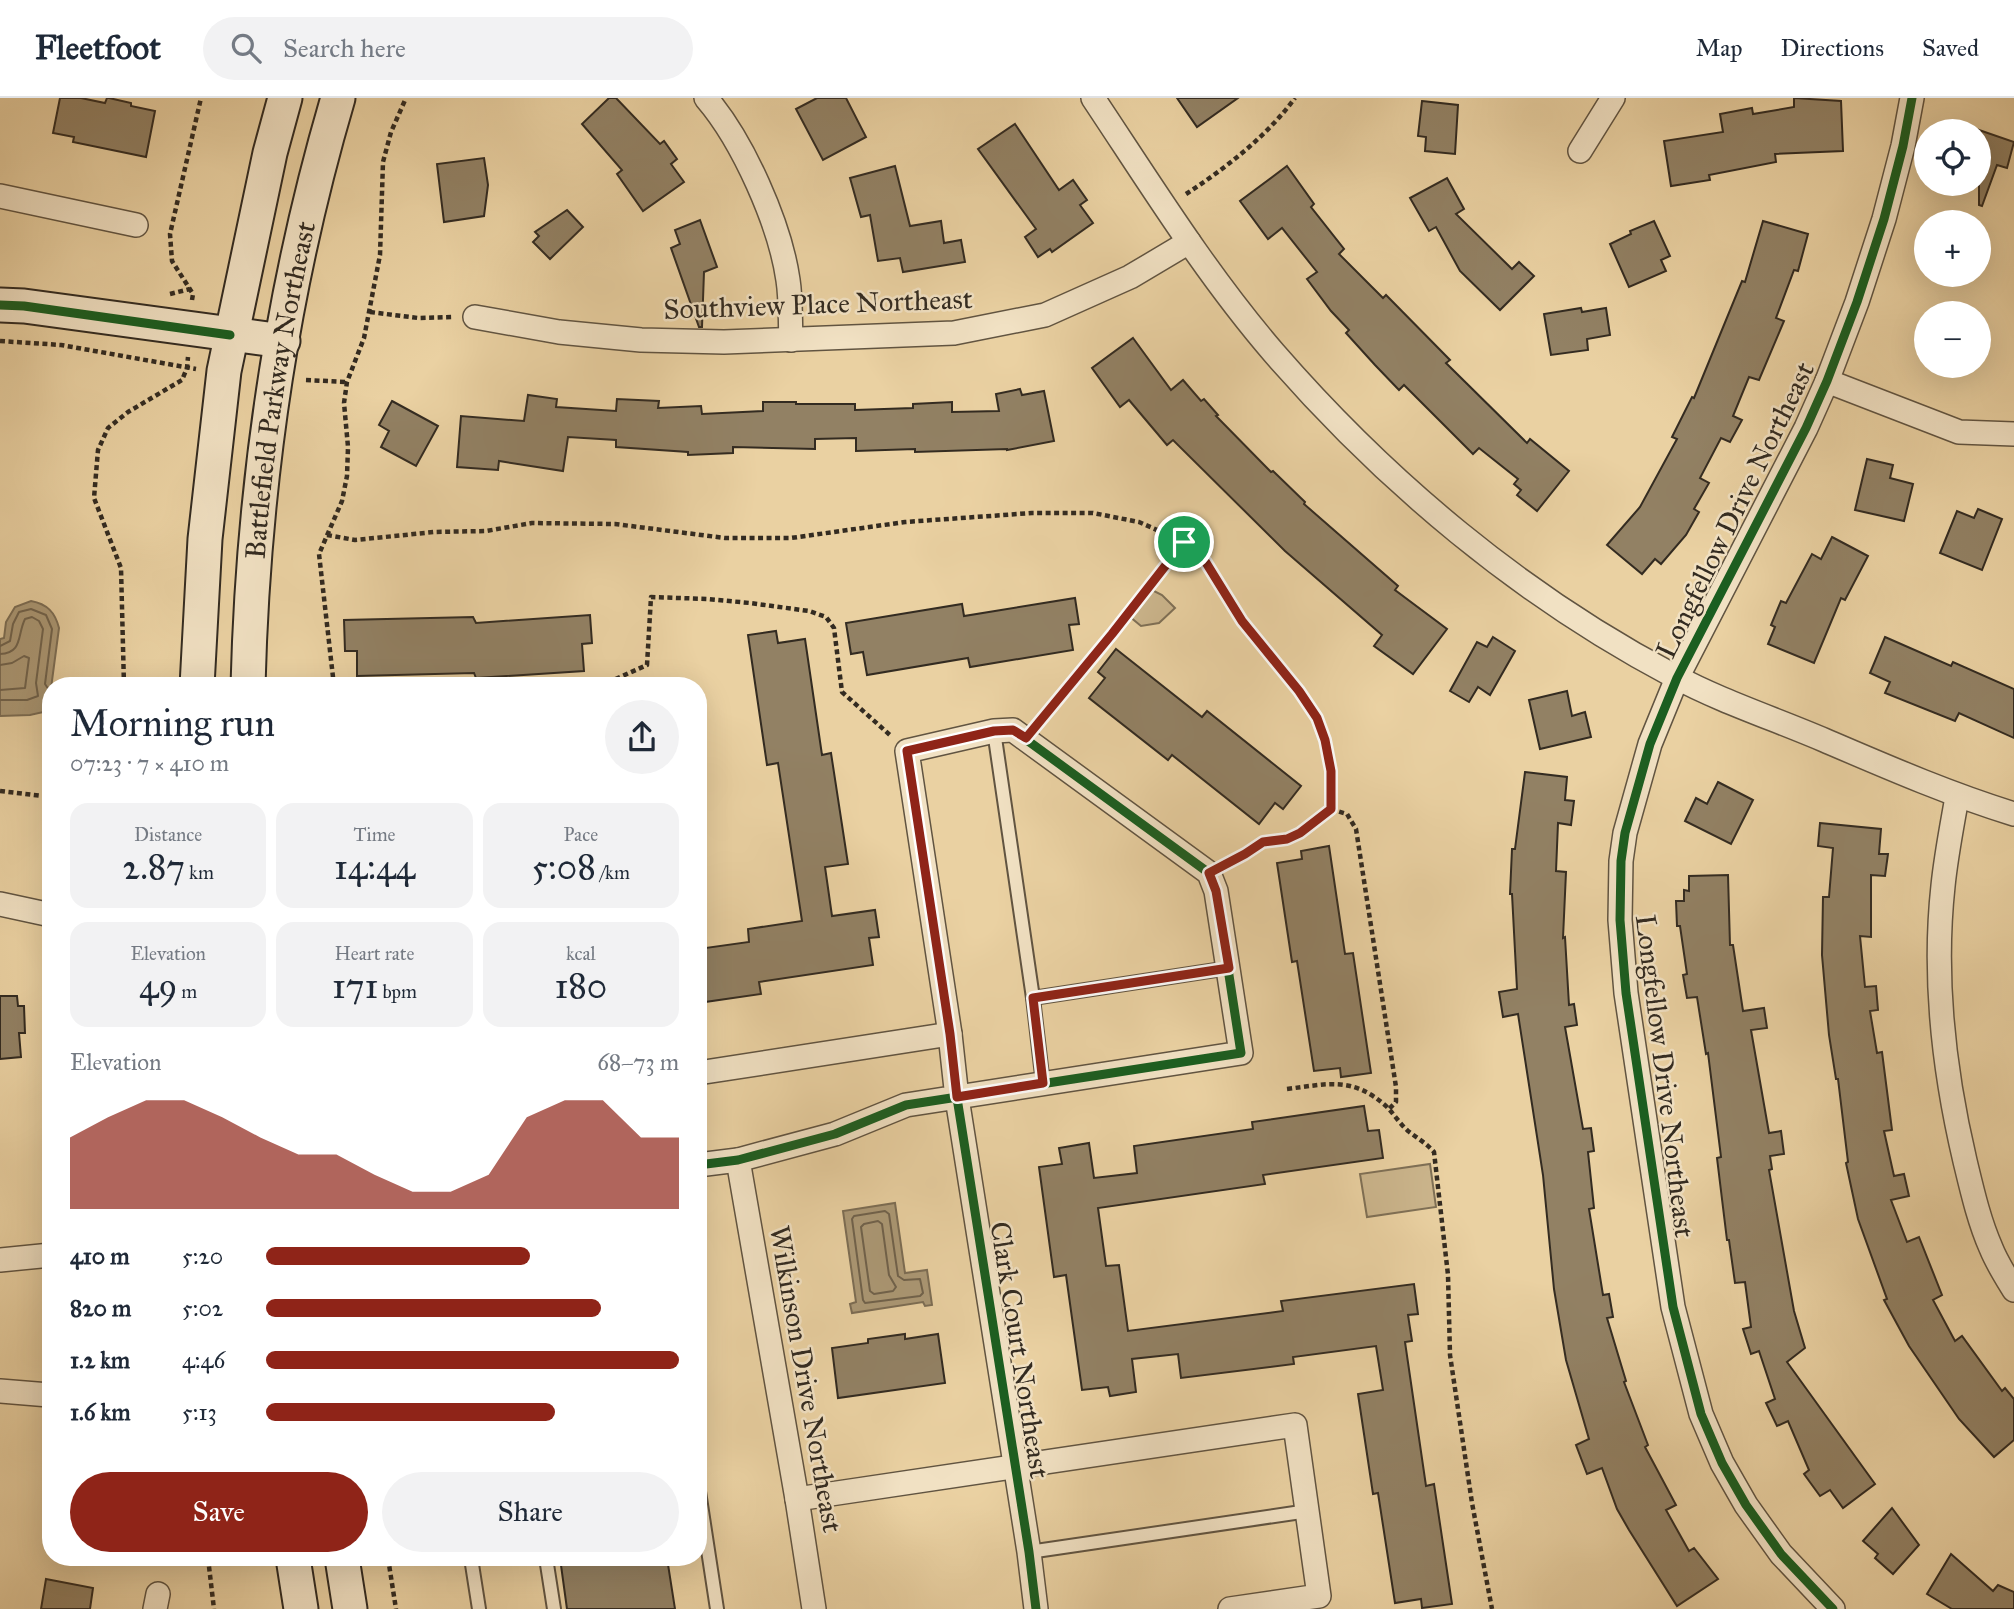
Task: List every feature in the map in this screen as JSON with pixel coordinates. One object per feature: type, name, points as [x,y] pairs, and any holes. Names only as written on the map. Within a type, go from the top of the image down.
[{"type":"main road","name":"Battlefield Parkway Northeast","points":[[197,677],[205,539],[215,438],[230,335],[270,153],[285,98]]},
{"type":"main road","name":"Battlefield Parkway Northeast","points":[[248,677],[253,577],[275,378],[295,266],[338,98]]},
{"type":"main road","points":[[0,305],[283,341]]},
{"type":"main road","points":[[294,1566],[301,1609]]},
{"type":"main road","points":[[343,1566],[350,1609]]},
{"type":"street","points":[[706,98],[747,161],[773,221],[788,279],[791,340]]},
{"type":"street","points":[[1093,98],[1189,243],[1272,351],[1377,462],[1497,564],[1559,608],[1676,678],[1957,797],[2014,814]]},
{"type":"street","points":[[1580,151],[1613,98]]},
{"type":"street","name":"Longfellow Drive Northeast","points":[[1833,1609],[1781,1554],[1746,1505],[1722,1464],[1701,1415],[1672,1307],[1626,993],[1620,920],[1621,860],[1625,833],[1650,744],[1676,678],[1806,428],[1827,381],[1884,219],[1912,98]]},
{"type":"street","points":[[0,196],[136,225]]},
{"type":"street","name":"Southview Place Northeast","points":[[475,317],[559,332],[641,340],[724,342],[954,333],[1045,315],[1130,276],[1189,243]]},
{"type":"street","points":[[1827,381],[1959,432],[2014,435]]},
{"type":"street","points":[[707,1164],[738,1160],[835,1134],[906,1105],[1241,1053],[1216,891],[1209,873],[1013,730],[994,731],[907,751]]},
{"type":"street","name":"Clark Court Northeast","points":[[907,751],[1036,1609]]},
{"type":"street","points":[[1957,797],[1943,886],[1940,944],[1940,1003],[1946,1061],[1971,1187],[1991,1248],[2014,1290]]},
{"type":"street","points":[[0,904],[42,913]]},
{"type":"street","points":[[707,1072],[950,1034]]},
{"type":"street","name":"Wilkinson Drive Northeast","points":[[738,1160],[814,1609]]},
{"type":"street","points":[[0,1260],[42,1256]]},
{"type":"street","points":[[0,1391],[42,1394]]},
{"type":"street","name":"Clark Court Northeast","points":[[797,1499],[1295,1425],[1318,1596],[1230,1609]]},
{"type":"lane","points":[[994,731],[1043,1083]]},
{"type":"lane","points":[[1033,998],[1229,968]]},
{"type":"lane","points":[[1029,1552],[1308,1511]]},
{"type":"lane","points":[[707,1544],[717,1609]]},
{"type":"lane","points":[[472,1566],[479,1609]]},
{"type":"lane","points":[[548,1566],[554,1609]]},
{"type":"path","points":[[124,677],[121,568],[94,498],[98,450],[108,428],[146,400],[181,380],[187,368],[193,294],[172,261],[170,234],[201,98]]},
{"type":"path","points":[[333,677],[318,554],[342,501],[347,476],[348,447],[344,411],[347,382],[365,338],[380,255],[383,162],[391,132],[407,98]]},
{"type":"path","points":[[1166,207],[1229,164],[1279,120],[1295,98]]},
{"type":"path","points":[[370,312],[418,318],[475,317]]},
{"type":"path","points":[[0,341],[61,345],[187,368]]},
{"type":"path","points":[[305,380],[347,382]]},
{"type":"path","points":[[327,535],[355,540],[434,532],[486,531],[532,523],[601,523],[726,538],[791,538],[905,522],[1031,513],[1093,513],[1139,522],[1184,542],[1205,561],[1242,621],[1299,691],[1317,718],[1325,740],[1331,771],[1331,809]]},
{"type":"path","points":[[1026,738],[1184,542]]},
{"type":"path","points":[[620,677],[647,665],[651,597],[707,599],[809,611],[826,617],[834,628],[842,692],[907,751]]},
{"type":"path","points":[[0,791],[42,796]]},
{"type":"path","points":[[1209,873],[1263,842],[1287,839],[1300,833],[1331,809]]},
{"type":"path","points":[[1331,809],[1347,814],[1356,829],[1396,1087],[1396,1102],[1389,1109]]},
{"type":"path","points":[[1287,1089],[1350,1084],[1366,1090],[1434,1152],[1448,1275],[1450,1355],[1472,1503],[1492,1609]]},
{"type":"path","points":[[209,1566],[214,1609]]},
{"type":"path","points":[[388,1566],[396,1609]]},
{"type":"shaded area","points":[[1150,589],[1162,595],[1175,608],[1159,623],[1141,626],[1129,616]]},
{"type":"shaded area","points":[[1430,1164],[1436,1207],[1367,1217],[1360,1174]]},
{"type":"water","points":[[31,601],[42,604],[55,617],[59,628],[53,677],[42,677],[42,712],[0,716],[0,639],[4,638],[6,622],[15,607]]},
{"type":"water","points":[[895,1203],[905,1273],[927,1270],[932,1305],[925,1306],[923,1302],[852,1313],[850,1304],[856,1302],[843,1211]]},
{"type":"building","points":[[60,98],[81,98],[105,103],[109,98],[155,111],[146,157],[73,142],[74,137],[53,133]]},
{"type":"building","points":[[609,98],[616,98],[660,144],[664,141],[677,159],[671,164],[684,182],[643,211],[617,174],[622,170],[582,124]]},
{"type":"building","points":[[817,98],[846,98],[866,137],[823,160],[796,109]]},
{"type":"building","points":[[1177,98],[1238,98],[1197,127]]},
{"type":"building","points":[[1794,98],[1841,101],[1843,151],[1775,154],[1776,162],[1709,175],[1710,180],[1671,186],[1664,141],[1723,132],[1720,114],[1752,108],[1753,114],[1794,107]]},
{"type":"building","points":[[1422,101],[1458,105],[1455,154],[1425,151],[1426,137],[1418,136]]},
{"type":"building","points":[[1015,124],[1059,190],[1073,180],[1087,200],[1080,205],[1093,223],[1052,252],[1050,249],[1038,257],[1025,237],[1036,229],[978,149]]},
{"type":"building","points":[[1991,134],[2014,142],[2007,168],[1997,165],[1991,181]]},
{"type":"building","points":[[484,158],[488,185],[484,216],[444,222],[437,164]]},
{"type":"building","points":[[895,166],[910,226],[941,221],[944,243],[961,240],[965,262],[903,272],[900,258],[878,261],[870,215],[861,217],[850,178]]},
{"type":"building","points":[[1287,166],[1314,204],[1311,207],[1344,249],[1339,254],[1383,298],[1386,295],[1450,360],[1446,363],[1527,443],[1530,439],[1569,471],[1537,511],[1517,495],[1521,490],[1514,484],[1518,479],[1479,448],[1473,454],[1404,385],[1399,390],[1375,365],[1346,333],[1349,330],[1307,279],[1317,272],[1282,228],[1268,239],[1240,201]]},
{"type":"building","points":[[1447,178],[1464,209],[1456,214],[1512,269],[1519,262],[1534,276],[1500,310],[1460,271],[1436,227],[1429,231],[1410,198]]},
{"type":"building","points":[[1979,196],[1986,196],[1982,206],[1979,205]]},
{"type":"building","points":[[567,210],[583,227],[550,259],[533,242],[539,236],[535,232]]},
{"type":"building","points":[[700,220],[717,267],[704,272],[702,327],[699,327],[671,248],[680,244],[675,230]]},
{"type":"building","points":[[1654,221],[1670,256],[1661,260],[1666,271],[1629,287],[1610,244],[1631,234],[1630,231]]},
{"type":"building","points":[[1763,221],[1808,234],[1798,271],[1794,270],[1776,318],[1784,321],[1759,380],[1749,377],[1733,416],[1742,420],[1730,442],[1721,438],[1700,478],[1709,483],[1694,509],[1699,512],[1686,535],[1661,564],[1655,559],[1642,574],[1607,545],[1640,507],[1677,439],[1672,437],[1692,397],[1694,398],[1742,281],[1745,282]]},
{"type":"building","points":[[1581,308],[1582,312],[1606,308],[1610,335],[1587,339],[1588,350],[1551,355],[1544,314]]},
{"type":"building","points":[[1133,338],[1171,390],[1183,380],[1271,472],[1305,502],[1304,504],[1398,586],[1395,590],[1447,629],[1413,674],[1374,646],[1382,635],[1285,551],[1173,440],[1167,445],[1129,400],[1120,407],[1092,368]]},
{"type":"building","points":[[1020,389],[1022,395],[1044,391],[1054,441],[1007,450],[915,452],[915,449],[856,451],[856,438],[815,439],[815,449],[733,447],[733,453],[688,455],[688,452],[616,447],[616,440],[568,437],[563,471],[499,461],[498,470],[457,467],[461,416],[524,421],[528,395],[557,399],[556,407],[616,411],[617,399],[659,401],[658,408],[701,406],[702,414],[763,411],[763,402],[855,404],[855,410],[913,408],[913,404],[952,402],[952,412],[999,411],[996,394]]},
{"type":"building","points":[[392,401],[438,426],[416,466],[381,447],[389,431],[379,425]]},
{"type":"building","points":[[1867,459],[1893,465],[1890,478],[1913,484],[1904,521],[1855,510]]},
{"type":"building","points":[[1978,509],[2002,519],[1982,570],[1940,553],[1957,511],[1974,518]]},
{"type":"building","points":[[1832,537],[1868,556],[1845,600],[1841,598],[1814,663],[1768,644],[1775,627],[1771,625],[1781,601],[1786,603],[1812,554],[1821,559]]},
{"type":"building","points":[[1075,598],[1079,624],[1069,625],[1073,650],[970,667],[968,658],[867,675],[863,652],[851,654],[846,623],[962,604],[964,616]]},
{"type":"building","points":[[590,615],[592,643],[582,644],[584,671],[491,677],[476,677],[474,673],[357,676],[357,651],[345,651],[344,620],[473,617],[476,623]]},
{"type":"building","points":[[776,631],[778,643],[805,639],[822,755],[831,753],[848,864],[825,867],[832,916],[875,910],[879,937],[869,938],[873,965],[759,982],[761,994],[707,1002],[707,948],[749,942],[748,929],[802,921],[778,763],[767,765],[748,635]]},
{"type":"building","points":[[1493,637],[1515,651],[1490,695],[1478,687],[1469,702],[1450,691],[1477,642],[1487,647]]},
{"type":"building","points":[[1885,637],[1951,666],[1953,662],[2014,689],[2014,738],[1959,713],[1955,721],[1885,693],[1890,682],[1870,673]]},
{"type":"building","points":[[1116,649],[1202,717],[1207,711],[1301,786],[1283,809],[1275,803],[1259,824],[1172,755],[1168,760],[1089,698],[1105,678],[1098,672]]},
{"type":"building","points":[[1567,691],[1572,716],[1585,712],[1591,737],[1540,749],[1529,700]]},
{"type":"building","points":[[1525,772],[1567,777],[1565,800],[1574,801],[1571,825],[1558,823],[1556,871],[1566,872],[1563,938],[1565,937],[1569,1005],[1574,1004],[1577,1025],[1565,1027],[1583,1129],[1591,1128],[1594,1151],[1588,1152],[1594,1208],[1589,1209],[1603,1295],[1609,1294],[1613,1317],[1607,1318],[1626,1381],[1624,1382],[1648,1445],[1645,1447],[1676,1505],[1666,1510],[1689,1551],[1694,1548],[1718,1579],[1677,1606],[1617,1509],[1602,1468],[1587,1474],[1576,1445],[1589,1439],[1566,1360],[1554,1289],[1543,1175],[1518,1014],[1503,1017],[1499,992],[1517,989],[1510,894],[1512,849],[1515,849]]},
{"type":"building","points":[[1718,782],[1753,800],[1731,844],[1685,821],[1696,798],[1707,804]]},
{"type":"building","points":[[1820,823],[1881,829],[1879,854],[1888,854],[1885,876],[1871,875],[1871,937],[1860,936],[1865,987],[1876,986],[1878,1010],[1870,1011],[1877,1053],[1882,1052],[1892,1130],[1884,1131],[1894,1176],[1904,1174],[1909,1196],[1891,1200],[1907,1242],[1919,1237],[1942,1295],[1933,1300],[1955,1341],[1962,1336],[2002,1391],[2005,1388],[2014,1399],[2014,1440],[1994,1457],[1959,1419],[1909,1346],[1884,1300],[1887,1299],[1858,1219],[1846,1163],[1838,1079],[1829,1035],[1822,955],[1823,897],[1829,897],[1833,848],[1818,846]]},
{"type":"building","points":[[1329,846],[1345,954],[1353,953],[1371,1073],[1341,1077],[1340,1068],[1314,1071],[1297,961],[1292,962],[1277,863],[1302,859],[1301,851]]},
{"type":"building","points":[[1728,875],[1730,945],[1733,945],[1743,1011],[1764,1008],[1767,1028],[1751,1030],[1769,1133],[1781,1131],[1784,1154],[1770,1156],[1772,1169],[1769,1170],[1794,1311],[1805,1348],[1787,1362],[1875,1484],[1843,1508],[1830,1490],[1820,1496],[1804,1474],[1809,1470],[1788,1421],[1777,1426],[1766,1403],[1775,1399],[1759,1351],[1751,1354],[1743,1329],[1751,1327],[1745,1282],[1735,1283],[1727,1240],[1717,1158],[1721,1157],[1708,1053],[1706,1054],[1697,997],[1687,998],[1683,975],[1687,974],[1680,926],[1677,926],[1676,901],[1684,901],[1684,890],[1689,891],[1689,876]]},
{"type":"building","points":[[0,996],[17,996],[18,1006],[24,1006],[25,1033],[19,1033],[21,1057],[0,1059]]},
{"type":"building","points":[[1364,1106],[1368,1131],[1379,1130],[1383,1158],[1263,1175],[1265,1184],[1098,1208],[1106,1266],[1119,1265],[1128,1331],[1283,1311],[1281,1301],[1414,1284],[1418,1314],[1408,1315],[1412,1341],[1405,1342],[1426,1486],[1434,1484],[1452,1604],[1422,1608],[1421,1599],[1395,1603],[1378,1493],[1373,1494],[1358,1394],[1383,1390],[1376,1346],[1293,1357],[1294,1364],[1181,1378],[1178,1354],[1132,1359],[1136,1392],[1110,1396],[1108,1387],[1082,1390],[1066,1275],[1054,1277],[1039,1167],[1062,1164],[1059,1148],[1089,1143],[1094,1178],[1137,1173],[1134,1146],[1253,1129],[1252,1122]]},
{"type":"building","points":[[905,1334],[905,1339],[938,1334],[945,1383],[838,1398],[832,1348]]},
{"type":"building","points":[[1892,1508],[1919,1545],[1893,1574],[1875,1558],[1878,1554],[1863,1541]]},
{"type":"building","points":[[1951,1554],[1993,1591],[1998,1585],[2014,1592],[2014,1609],[1952,1609],[1927,1594]]},
{"type":"building","points":[[561,1566],[668,1566],[675,1609],[567,1609]]},
{"type":"building","points":[[46,1579],[93,1588],[90,1609],[41,1609]]},
{"type":"cycle path","points":[[1833,1609],[1781,1554],[1746,1505],[1722,1463],[1701,1414],[1673,1307],[1626,993],[1620,920],[1621,861],[1625,833],[1650,744],[1677,678],[1806,428],[1827,381],[1884,219],[1912,98]]},
{"type":"cycle path","points":[[0,305],[24,306],[230,335]]},
{"type":"cycle path","points":[[1013,730],[1209,873],[1216,891],[1241,1053],[957,1097],[950,1034],[907,751],[994,731],[1013,730]]},
{"type":"cycle path","points":[[707,1164],[738,1160],[835,1134],[906,1105],[957,1097]]},
{"type":"cycle path","points":[[957,1097],[1036,1609]]},
{"type":"route","points":[[1184,542],[1205,561],[1242,621],[1299,691],[1317,718],[1325,740],[1331,771],[1331,809],[1300,833],[1287,839],[1263,842],[1209,873],[1216,891],[1229,968],[1033,998],[1043,1083],[957,1097],[907,751],[994,731],[1013,730],[1026,738],[1184,542]]}]
